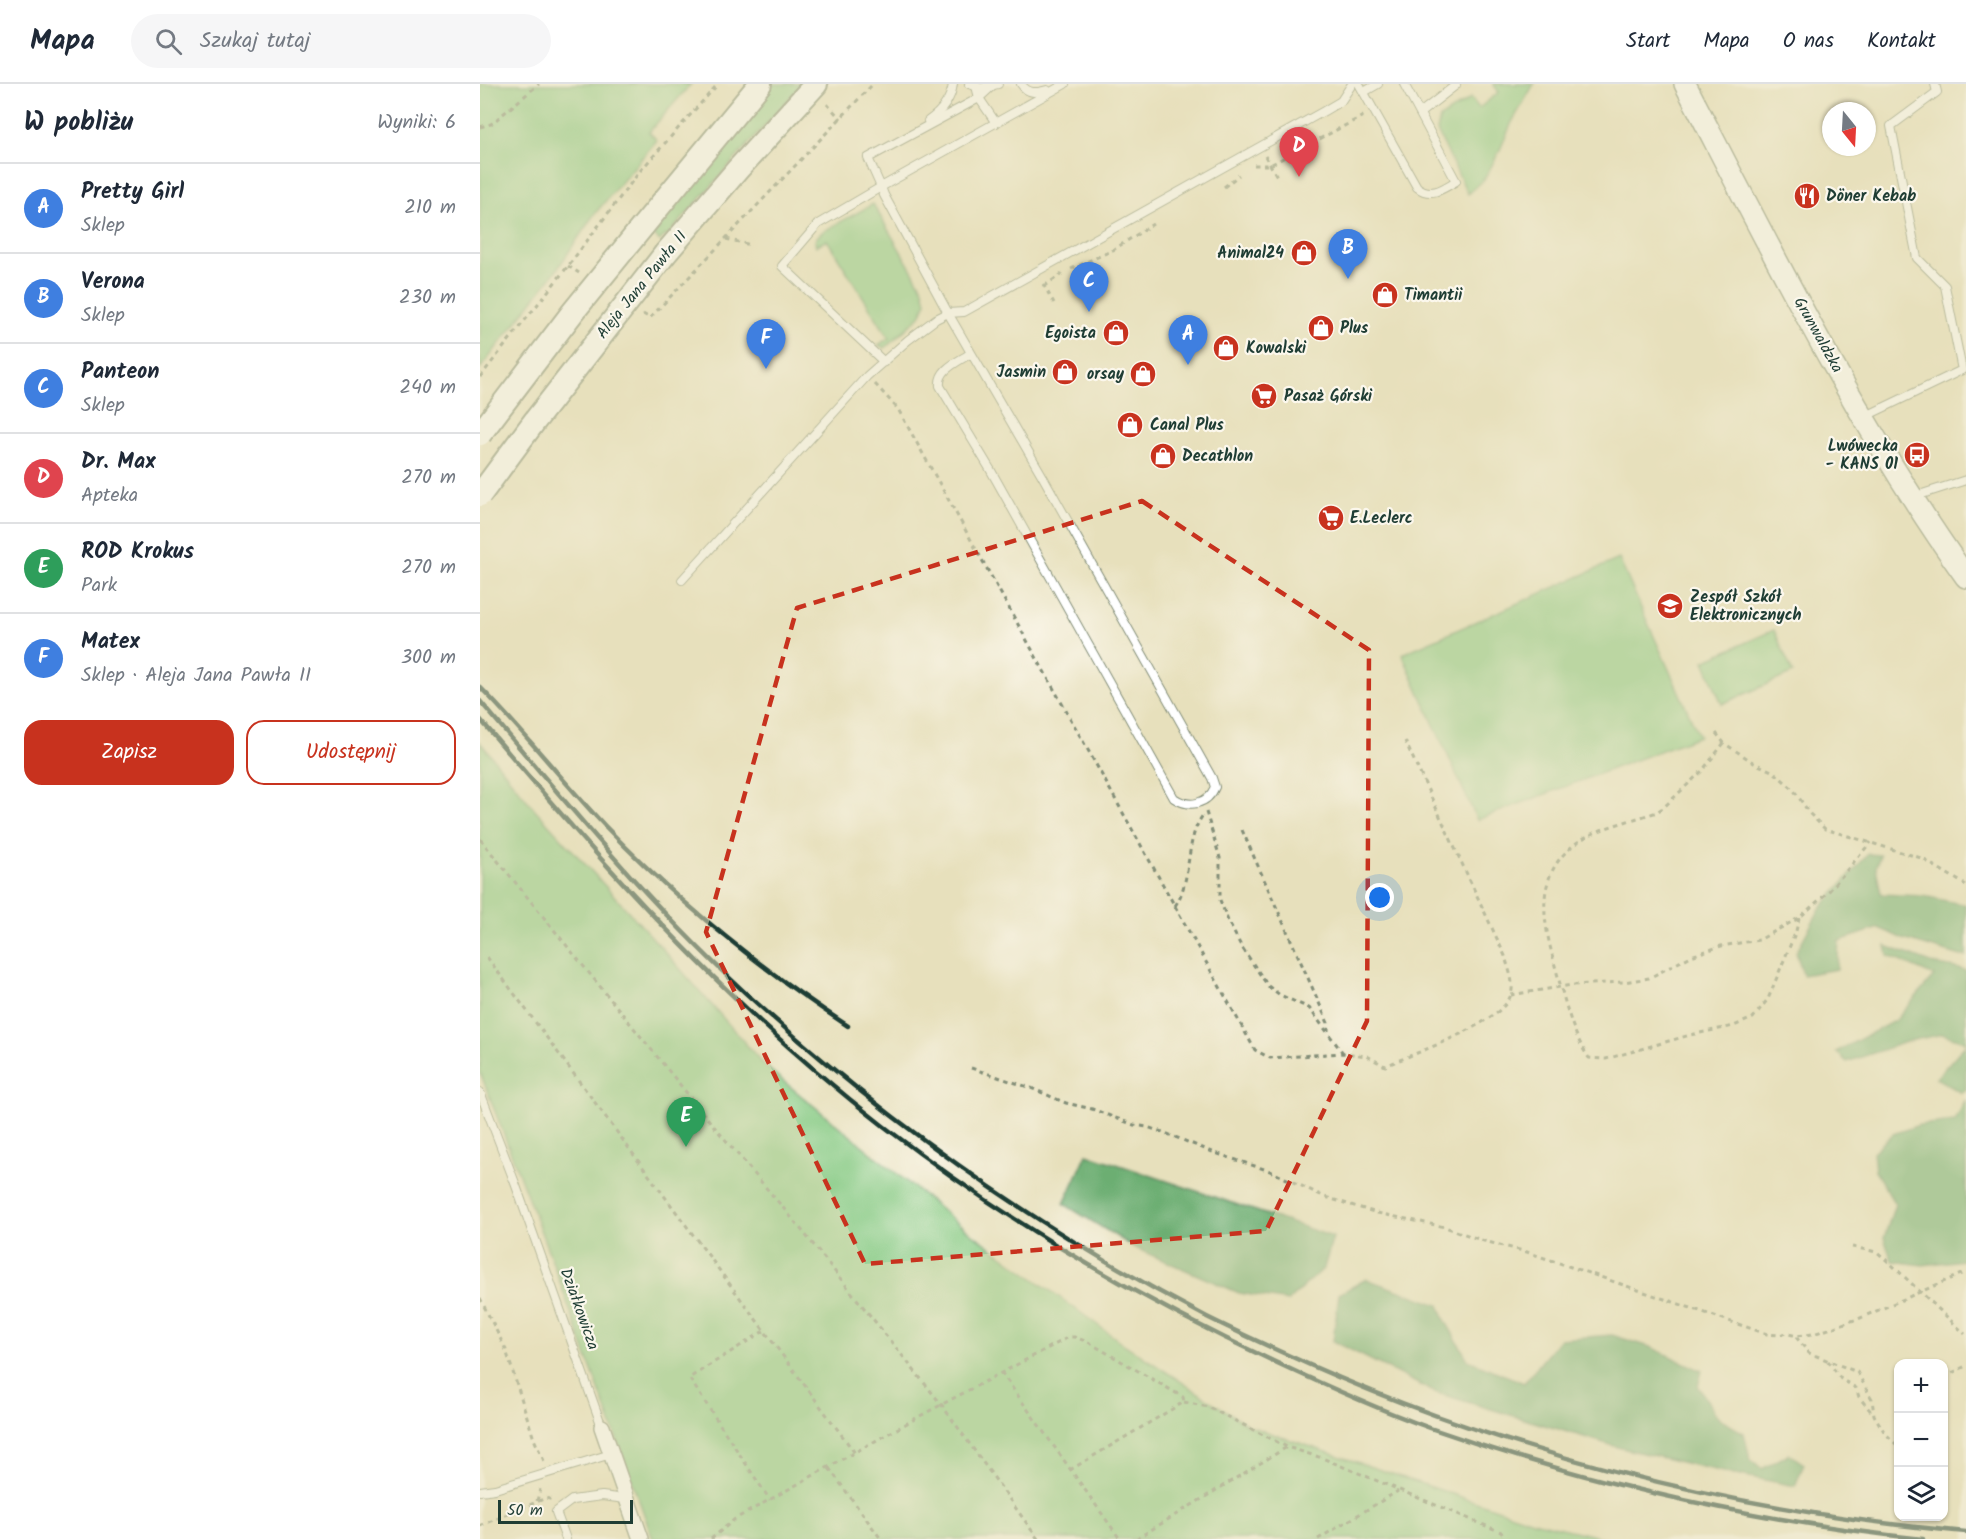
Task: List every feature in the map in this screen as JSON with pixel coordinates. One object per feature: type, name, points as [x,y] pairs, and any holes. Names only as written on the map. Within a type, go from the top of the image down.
[{"type":"main road","points":[[480,434],[573,312],[760,84]]},
{"type":"main road","name":"Aleja Jana Pawła II","points":[[480,495],[665,254],[745,161],[816,84]]},
{"type":"street","name":"Grunwaldzka","points":[[1685,84],[1863,417],[1912,497],[1966,577]]},
{"type":"street","name":"Działkowicza","points":[[603,1427],[641,1539]]},
{"type":"lane","points":[[911,134],[946,105],[952,94],[953,84]]},
{"type":"lane","points":[[1021,84],[1027,91],[1036,93],[1062,85]]},
{"type":"lane","points":[[682,580],[867,376],[936,319],[948,313],[964,312],[1341,101],[1352,84]]},
{"type":"lane","points":[[1359,84],[1417,187],[1424,193],[1432,193],[1456,181],[1404,84]]},
{"type":"lane","points":[[1364,92],[1378,84]]},
{"type":"lane","points":[[1420,113],[1456,84]]},
{"type":"lane","points":[[1863,417],[1962,370],[1945,286],[1917,258],[1892,126],[1936,92],[1935,84]]},
{"type":"lane","points":[[995,85],[972,85],[996,123]]},
{"type":"lane","points":[[971,353],[943,372],[939,378],[940,386],[990,469],[1174,798],[1181,803],[1191,805],[1202,802],[1212,796],[1215,787],[1212,778],[1044,477],[948,313],[884,195],[868,158],[979,98],[995,85]]},
{"type":"lane","points":[[884,362],[782,266],[819,224],[1062,85]]},
{"type":"lane","points":[[1912,497],[1966,480]]},
{"type":"lane","name":"Działkowicza","points":[[480,1092],[603,1427]]},
{"type":"lane","points":[[480,1491],[495,1490],[611,1454]]},
{"type":"lane","points":[[566,1539],[556,1512],[572,1500],[602,1496],[626,1499]]},
{"type":"path","points":[[480,127],[491,124],[539,84]]},
{"type":"path","points":[[480,377],[640,171],[718,84]]},
{"type":"path","points":[[640,313],[650,318],[873,84]]},
{"type":"path","points":[[827,104],[841,119]]},
{"type":"path","points":[[1248,167],[1270,165],[1374,110]]},
{"type":"path","points":[[1260,146],[1278,178]]},
{"type":"path","points":[[1224,187],[1240,174]]},
{"type":"path","points":[[1044,286],[1070,269],[1113,250],[1153,224]]},
{"type":"path","points":[[725,239],[751,245]]},
{"type":"path","points":[[568,266],[586,278]]},
{"type":"path","points":[[1036,271],[1054,303]]},
{"type":"path","points":[[867,376],[898,409],[1255,1050],[1270,1058],[1342,1053],[1367,1056],[1385,1066],[1468,1030],[1505,1007],[1512,995],[1512,983],[1504,956],[1405,741]]},
{"type":"path","points":[[1716,733],[1724,743],[1754,763],[1774,772],[1787,783],[1810,814],[1825,829],[1921,858],[1966,885]]},
{"type":"path","points":[[1724,743],[1702,771],[1664,807],[1657,812],[1585,837],[1559,861],[1551,875],[1544,893],[1545,926],[1561,988],[1582,1048],[1589,1058],[1606,1059],[1690,1035],[1734,1026],[1753,1018],[1768,999],[1796,932],[1799,918]]},
{"type":"path","points":[[1175,906],[1182,896],[1195,827],[1206,812],[1220,858],[1220,900],[1240,946],[1268,986],[1280,995],[1309,1008],[1342,1053]]},
{"type":"path","points":[[1242,830],[1328,1023],[1328,1033]]},
{"type":"path","points":[[480,839],[712,1124],[796,1223],[941,1404],[1038,1539]]},
{"type":"path","points":[[1512,995],[1572,985],[1649,978],[1691,956],[1721,946],[1759,940],[1799,918],[1828,891],[1871,842]]},
{"type":"path","points":[[487,957],[855,1453]]},
{"type":"path","points":[[971,1068],[1031,1088],[1066,1103],[1147,1127],[1270,1171],[1325,1197],[1377,1213],[1445,1227],[1484,1241],[1527,1252],[1767,1334],[1787,1333],[1796,1337],[1809,1353],[1857,1372],[1872,1399],[1874,1415]]},
{"type":"path","points":[[1852,1246],[1877,1252],[1966,1334]]},
{"type":"path","points":[[1796,1337],[1817,1333],[1840,1323],[1858,1319],[1966,1272]]},
{"type":"path","points":[[480,1298],[506,1350],[534,1439],[549,1473]]},
{"type":"path","points":[[765,1330],[689,1378],[770,1500]]},
{"type":"path","points":[[711,1539],[735,1519],[941,1404],[1069,1337],[1088,1342],[1183,1396],[1184,1402]]},
{"type":"path","points":[[1828,1361],[1840,1378],[1856,1388],[1885,1433],[1894,1441]]},
{"type":"path","points":[[1948,1375],[1966,1366]]},
{"type":"path","points":[[1000,1372],[1120,1539]]},
{"type":"path","points":[[1070,1470],[1184,1402],[1208,1407],[1287,1448],[1322,1458],[1501,1532],[1504,1537],[1500,1539]]},
{"type":"path","points":[[1136,1539],[1287,1448]]},
{"type":"path","points":[[829,1467],[881,1539]]},
{"type":"path","points":[[1318,1539],[1399,1490]]},
{"type":"path","points":[[480,1526],[546,1498],[566,1506]]},
{"type":"path","points":[[718,1532],[720,1539]]},
{"type":"highlighted area","points":[[1142,501],[1369,650],[1367,1021],[1266,1231],[865,1264],[706,932],[797,608]]},
{"type":"green space","points":[[480,84],[691,84],[649,132],[657,140],[593,216],[558,268],[480,369]]},
{"type":"green space","points":[[773,84],[802,84],[667,236],[665,235],[660,241],[653,235],[660,227],[657,225]]},
{"type":"green space","points":[[1493,84],[1534,84],[1512,122],[1485,178],[1468,194],[1437,131],[1440,118],[1471,98],[1479,108],[1499,92]]},
{"type":"green space","points":[[873,204],[923,289],[926,302],[920,316],[885,348],[878,345],[889,338],[827,240],[816,246],[815,244],[816,238],[822,232]]},
{"type":"green space","points":[[1619,559],[1699,736],[1477,820],[1402,654]]},
{"type":"green space","points":[[1774,630],[1793,673],[1722,704],[1704,661]]},
{"type":"green space","points":[[480,742],[531,805],[661,947],[766,1067],[955,1221],[1125,1345],[1249,1426],[1533,1521],[1607,1539],[653,1539],[554,1266],[480,1072]]},
{"type":"green space","points":[[1868,854],[1880,855],[1876,867],[1881,894],[1924,896],[1966,905],[1966,956],[1903,939],[1879,928],[1839,941],[1837,969],[1803,975],[1796,952],[1820,909]]},
{"type":"green space","points":[[1886,946],[1934,964],[1966,970],[1966,1042],[1943,1034],[1909,1041],[1847,1062],[1836,1052],[1896,1020],[1934,976],[1888,956]]},
{"type":"green space","points":[[1966,1044],[1966,1090],[1962,1093],[1936,1078]]},
{"type":"green space","points":[[1966,1099],[1966,1257],[1963,1260],[1923,1265],[1892,1261],[1884,1238],[1895,1204],[1875,1171],[1873,1152],[1893,1134],[1919,1125],[1955,1121]]},
{"type":"green space","points":[[1087,1154],[1333,1237],[1324,1268],[1288,1301],[1239,1293],[1135,1248],[1064,1204]]},
{"type":"green space","points":[[1366,1279],[1439,1305],[1468,1360],[1524,1383],[1560,1339],[1612,1335],[1650,1347],[1702,1371],[1698,1386],[1719,1419],[1744,1433],[1750,1460],[1762,1469],[1789,1454],[1804,1464],[1795,1486],[1621,1448],[1434,1392],[1333,1341],[1339,1294]]},
{"type":"railway","points":[[480,687],[605,826],[661,881],[721,933],[783,981],[848,1026]]},
{"type":"railway","points":[[480,701],[650,897],[722,971],[760,1006],[864,1094],[918,1136],[1030,1214],[1147,1285],[1234,1330],[1361,1387],[1444,1419],[1529,1447],[1701,1492],[1789,1509],[1966,1532]]},
{"type":"railway","points":[[480,719],[577,831],[677,940],[711,975],[806,1062],[930,1161],[1063,1249],[1131,1289],[1331,1388],[1410,1421],[1490,1448],[1612,1483],[1735,1511],[1923,1539]]},
{"type":"place","name":"Dr. Max","points":[[1299,177]]},
{"type":"place","name":"Döner Kebab","points":[[1807,196]]},
{"type":"place","name":"Animal24","points":[[1304,253]]},
{"type":"place","name":"Verona","points":[[1348,279]]},
{"type":"place","name":"Timantii","points":[[1385,295]]},
{"type":"place","name":"Panteon","points":[[1089,312]]},
{"type":"place","name":"Plus","points":[[1321,328]]},
{"type":"place","name":"Egoista","points":[[1116,333]]},
{"type":"place","name":"Kowalski","points":[[1226,348]]},
{"type":"place","name":"Pretty Girl","points":[[1188,365]]},
{"type":"place","name":"Matex","points":[[766,369]]},
{"type":"place","name":"Jasmin","points":[[1065,372]]},
{"type":"place","name":"orsay","points":[[1143,374]]},
{"type":"place","name":"Pasaż Górski","points":[[1264,396]]},
{"type":"place","name":"Canal Plus","points":[[1130,425]]},
{"type":"place","name":"Lwówecka - KANS 01","points":[[1917,455]]},
{"type":"place","name":"Decathlon","points":[[1163,456]]},
{"type":"place","name":"E.Leclerc","points":[[1331,518]]},
{"type":"place","name":"Zespół Szkół Elektronicznych","points":[[1670,606]]},
{"type":"place","name":"ROD Krokus","points":[[686,1147]]}]
